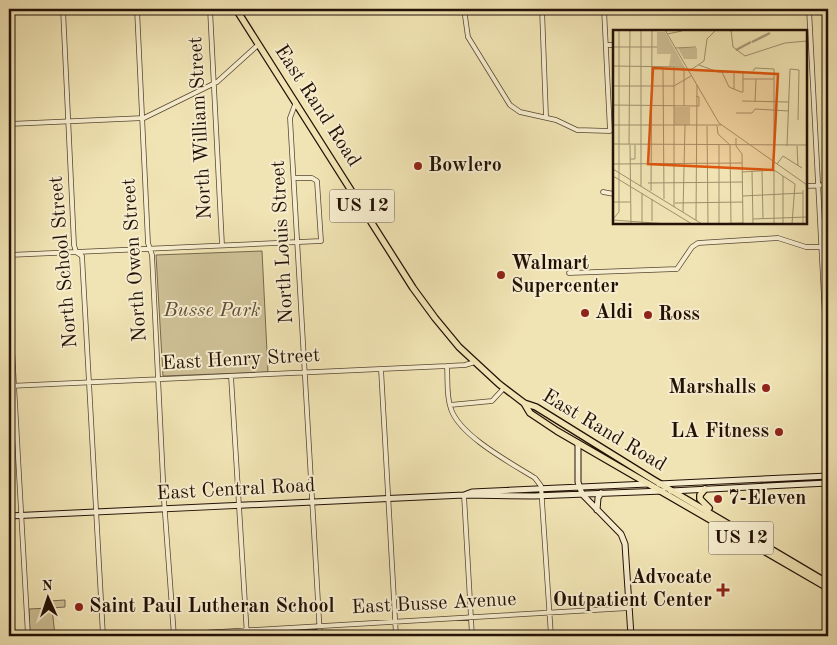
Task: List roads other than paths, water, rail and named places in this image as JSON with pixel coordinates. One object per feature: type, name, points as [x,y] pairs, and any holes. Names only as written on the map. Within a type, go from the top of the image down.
[{"type":"main road","name":"East Rand Road","points":[[239,10],[258,45],[413,288],[459,346],[474,362],[524,403],[530,413],[648,484],[666,487],[672,491]]},
{"type":"main road","name":"East Rand Road","points":[[524,403],[536,406],[657,486]]},
{"type":"main road","points":[[578,443],[579,487],[582,494],[624,538],[631,636]]},
{"type":"main road","points":[[657,486],[828,476]]},
{"type":"main road","name":"East Central Road","points":[[542,492],[579,487],[648,484]]},
{"type":"main road","name":"East Central Road","points":[[9,516],[464,495],[542,492],[582,494],[828,484]]},
{"type":"main road","name":"US 12","points":[[657,486],[660,491],[828,588]]},
{"type":"main road","points":[[705,490],[700,495],[701,501],[728,523]]},
{"type":"main road","name":"US 12","points":[[672,491],[828,583]]},
{"type":"main road","points":[[597,510],[598,498],[601,493]]},
{"type":"street","name":"North School Street","points":[[63,9],[76,252],[82,256],[103,636]]},
{"type":"street","name":"North Owen Street","points":[[136,9],[174,636]]},
{"type":"street","name":"North William Street","points":[[210,9],[222,245]]},
{"type":"street","points":[[464,9],[468,37],[510,105],[520,112],[546,117],[577,130],[610,131],[604,9]]},
{"type":"street","points":[[542,9],[546,117]]},
{"type":"street","points":[[809,9],[808,35],[828,375]]},
{"type":"street","points":[[9,124],[142,118],[214,84],[258,45]]},
{"type":"street","points":[[606,45],[613,45]]},
{"type":"street","name":"North Louis Street","points":[[296,102],[290,118],[320,636]]},
{"type":"street","points":[[9,255],[321,241],[318,182],[312,178],[294,178]]},
{"type":"street","points":[[807,186],[828,185]]},
{"type":"street","points":[[603,192],[613,194]]},
{"type":"street","points":[[569,273],[677,269],[692,247],[698,243],[778,238],[806,247],[828,247]]},
{"type":"street","points":[[9,295],[11,386],[28,636]]},
{"type":"street","name":"East Henry Street","points":[[11,386],[447,366],[466,365],[474,362]]},
{"type":"street","points":[[447,366],[450,405],[456,420],[464,429],[537,480],[542,492],[551,636]]},
{"type":"street","points":[[381,369],[396,636]]},
{"type":"street","points":[[231,376],[246,636]]},
{"type":"street","points":[[450,405],[492,401],[504,388]]},
{"type":"street","points":[[464,495],[472,636]]},
{"type":"street","name":"East Busse Avenue","points":[[151,636],[629,608]]},
{"type":"place","name":"Bowlero","points":[[418,166]]},
{"type":"place","name":"Walmart Supercenter","points":[[501,275]]},
{"type":"place","name":"Aldi","points":[[585,313]]},
{"type":"place","name":"Ross","points":[[648,315]]},
{"type":"place","name":"Marshalls","points":[[766,388]]},
{"type":"place","name":"LA Fitness","points":[[779,432]]},
{"type":"place","name":"7-Eleven","points":[[718,499]]},
{"type":"place","name":"Advocate Outpatient Center","points":[[723,590]]},
{"type":"place","name":"Saint Paul Lutheran School","points":[[79,607]]},
{"type":"park label","name":"Busse Park","points":[[212,311]]}]
